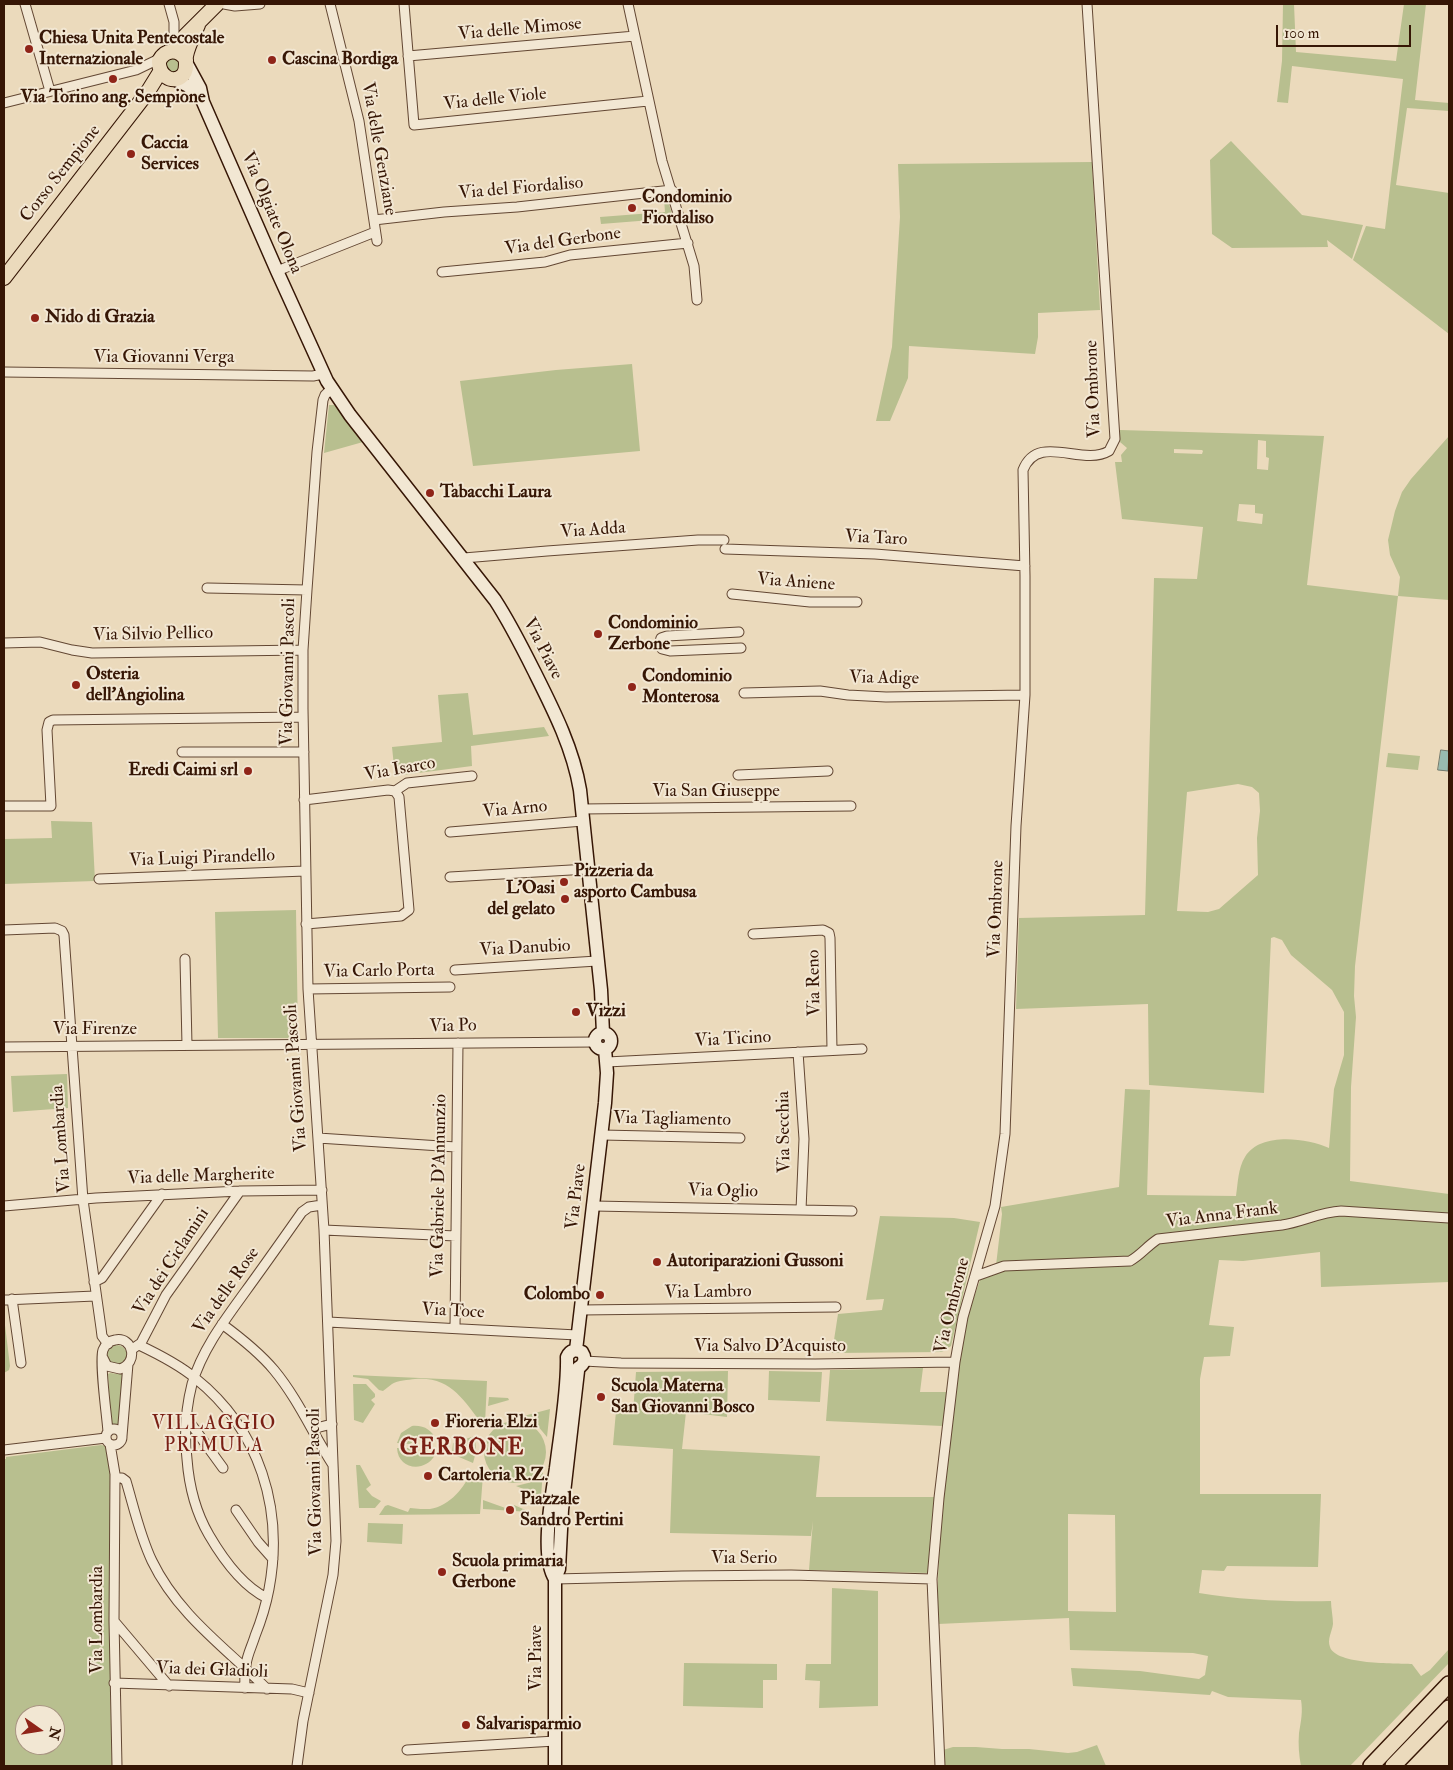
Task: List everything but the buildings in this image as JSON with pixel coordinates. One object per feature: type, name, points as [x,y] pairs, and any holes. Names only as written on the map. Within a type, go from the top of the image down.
[{"type":"highway","points":[[1371,1766],[1449,1684]]},
{"type":"highway","points":[[1394,1766],[1449,1708]]},
{"type":"main road","name":"Corso Sempione","points":[[180,57],[188,48],[198,25],[216,4]]},
{"type":"main road","name":"Corso Sempione","points":[[4,278],[165,72],[166,53],[180,57]]},
{"type":"main road","name":"Corso Sempione","points":[[165,72],[183,75],[180,57]]},
{"type":"street","points":[[25,4],[50,91]]},
{"type":"street","points":[[169,4],[180,57]]},
{"type":"street","points":[[224,4],[235,6],[260,4]]},
{"type":"street","name":"Via delle Genziane","points":[[277,271],[376,237],[355,102],[330,4]]},
{"type":"street","points":[[404,4],[408,56]]},
{"type":"street","points":[[628,4],[662,160],[694,266],[697,300]]},
{"type":"street","name":"Via Ombrone","points":[[940,1766],[932,1579],[939,1498],[955,1362],[963,1317],[995,1206],[1005,1134],[1016,826],[1025,695],[1023,470],[1027,461],[1034,454],[1046,451],[1090,455],[1104,454],[1110,451],[1115,439],[1087,4]]},
{"type":"street","points":[[174,22],[185,28],[198,25]]},
{"type":"street","name":"Via delle Mimose","points":[[408,56],[635,36]]},
{"type":"street","name":"Via delle Viole","points":[[408,56],[414,125],[648,101]]},
{"type":"street","name":"Via Olgiate Olona","points":[[180,57],[200,88],[204,102],[306,338]]},
{"type":"street","points":[[4,103],[136,70],[165,72]]},
{"type":"street","name":"Via Olgiate Olona","points":[[165,72],[188,86],[204,102]]},
{"type":"street","name":"Via del Fiordaliso","points":[[374,220],[672,190]]},
{"type":"street","name":"Via del Gerbone","points":[[442,272],[545,262],[570,255],[688,243]]},
{"type":"street","name":"Via Piave","points":[[306,338],[323,374],[332,388],[384,458],[464,558],[505,616],[566,738],[578,778],[598,961],[601,1041],[607,1062],[607,1085],[594,1206],[577,1335],[576,1350],[583,1354],[577,1364],[562,1510],[559,1569],[555,1579],[555,1766]]},
{"type":"street","name":"Via Giovanni Verga","points":[[4,372],[303,376],[323,374]]},
{"type":"street","name":"Via Giovanni Pascoli","points":[[297,1766],[309,1693],[336,1556],[322,1190],[310,1045],[303,717],[307,590],[317,452],[323,403],[325,395],[332,388]]},
{"type":"street","name":"Via Adda","points":[[464,558],[547,550],[698,540],[724,544]]},
{"type":"street","name":"Via Taro","points":[[724,544],[1025,566]]},
{"type":"street","points":[[207,588],[307,590]]},
{"type":"street","name":"Via Aniene","points":[[732,594],[810,602],[857,602]]},
{"type":"street","points":[[739,632],[667,636],[661,638],[659,645],[662,650],[670,651],[741,648]]},
{"type":"street","name":"Via Silvio Pellico","points":[[4,643],[40,642],[92,653],[304,650]]},
{"type":"street","name":"Via Adige","points":[[744,693],[820,691],[886,698],[1025,695]]},
{"type":"street","points":[[4,806],[51,806],[47,730],[48,724],[54,720],[303,717]]},
{"type":"street","points":[[182,752],[304,752]]},
{"type":"street","points":[[738,775],[828,771]]},
{"type":"street","name":"Via Isarco","points":[[304,800],[388,790],[395,791],[407,784],[472,776]]},
{"type":"street","points":[[306,924],[401,916],[409,910],[399,797],[395,791]]},
{"type":"street","name":"Via San Giuseppe","points":[[583,815],[851,806]]},
{"type":"street","name":"Via Arno","points":[[450,832],[583,815]]},
{"type":"street","points":[[450,877],[588,869]]},
{"type":"street","name":"Via Luigi Pirandello","points":[[99,879],[305,871]]},
{"type":"street","name":"Via Lombardia","points":[[4,930],[55,928],[62,931],[64,935],[83,1200],[95,1296],[102,1333],[108,1344],[104,1349],[103,1358],[108,1438],[115,1476]]},
{"type":"street","name":"Via Reno","points":[[753,934],[823,930],[829,934],[832,1050]]},
{"type":"street","points":[[185,959],[187,1045]]},
{"type":"street","name":"Via Danubio","points":[[455,970],[598,961]]},
{"type":"street","name":"Via Carlo Porta","points":[[308,989],[450,987]]},
{"type":"street","name":"Via Po","points":[[310,1045],[601,1041]]},
{"type":"street","name":"Via Gabriele D'Annunzio","points":[[455,1328],[458,1043]]},
{"type":"street","name":"Via Firenze","points":[[4,1047],[310,1045]]},
{"type":"street","name":"Via Ticino","points":[[607,1062],[862,1049]]},
{"type":"street","name":"Via Secchia","points":[[798,1052],[804,1139],[801,1210]]},
{"type":"street","name":"Via Tagliamento","points":[[602,1135],[740,1138]]},
{"type":"street","points":[[318,1138],[456,1147]]},
{"type":"street","name":"Via delle Margherite","points":[[4,1206],[162,1194],[322,1190]]},
{"type":"street","name":"Via dei Ciclamini","points":[[135,1347],[166,1295],[240,1191]]},
{"type":"street","points":[[94,1282],[102,1278],[162,1194]]},
{"type":"street","name":"Via delle Rose","points":[[267,1598],[252,1590],[240,1577],[212,1540],[200,1518],[192,1494],[187,1467],[186,1417],[194,1378],[209,1345],[222,1324],[302,1212],[309,1207],[322,1205]]},
{"type":"street","name":"Via Oglio","points":[[594,1206],[852,1211]]},
{"type":"street","name":"Via Anna Frank","points":[[976,1276],[1004,1266],[1130,1261],[1158,1239],[1298,1223],[1326,1212],[1340,1211],[1449,1218]]},
{"type":"street","points":[[324,1230],[456,1236]]},
{"type":"street","points":[[21,1363],[8,1299],[95,1296]]},
{"type":"street","name":"Via Lambro","points":[[581,1310],[836,1307]]},
{"type":"street","name":"Via Toce","points":[[328,1322],[577,1335]]},
{"type":"street","points":[[222,1324],[252,1347],[273,1368],[299,1405],[334,1467]]},
{"type":"street","points":[[108,1344],[114,1340],[123,1341],[129,1346],[168,1360],[194,1378],[217,1399],[234,1420],[244,1435],[257,1462],[272,1506],[274,1532],[273,1559],[267,1598],[245,1667],[245,1688]]},
{"type":"street","name":"Via Lombardia","points":[[117,1766],[114,1683],[115,1476],[122,1437],[128,1364],[135,1347]]},
{"type":"street","points":[[103,1358],[107,1366],[115,1369],[124,1368],[128,1364]]},
{"type":"street","name":"Via Salvo D'Acquisto","points":[[577,1364],[955,1362]]},
{"type":"street","points":[[186,1417],[223,1468]]},
{"type":"street","points":[[312,1429],[332,1424]]},
{"type":"street","points":[[4,1450],[108,1438],[117,1444],[122,1437],[119,1431],[115,1429],[108,1438]]},
{"type":"street","points":[[115,1476],[126,1481],[150,1556],[173,1596],[209,1635],[268,1689]]},
{"type":"street","points":[[236,1510],[258,1542],[273,1559]]},
{"type":"street","name":"Via Serio","points":[[555,1579],[791,1575],[932,1579]]},
{"type":"street","points":[[114,1622],[169,1686]]},
{"type":"street","name":"Via dei Gladioli","points":[[114,1683],[295,1689],[309,1693]]},
{"type":"street","points":[[407,1750],[555,1741]]},
{"type":"green space","points":[[1283,4],[1294,4],[1296,52],[1396,61],[1404,4],[1426,4],[1415,100],[1449,103],[1449,111],[1407,108],[1396,185],[1449,193],[1449,334],[1353,260],[1366,226],[1385,229],[1403,79],[1292,66],[1288,103],[1277,102],[1282,61]]},
{"type":"green space","points":[[173,58],[178,60],[180,65],[178,70],[173,72],[168,70],[166,65],[168,60]]},
{"type":"green space","points":[[1231,141],[1302,215],[1363,225],[1352,259],[1327,240],[1328,247],[1232,248],[1212,234],[1210,160]]},
{"type":"green space","points":[[1092,162],[1100,310],[1038,313],[1038,337],[1035,354],[909,346],[908,378],[890,421],[876,421],[892,347],[900,217],[898,164]]},
{"type":"green space","points":[[667,198],[673,217],[601,224],[600,217],[665,212],[664,199]]},
{"type":"green space","points":[[632,364],[640,451],[473,466],[460,381],[556,370]]},
{"type":"green space","points":[[329,405],[334,405],[363,442],[324,453]]},
{"type":"green space","points":[[1120,430],[1324,436],[1307,585],[1398,596],[1355,966],[1354,996],[1356,1017],[1351,1087],[1350,1181],[1449,1194],[1449,1282],[1321,1287],[1320,1252],[1243,1261],[1219,1260],[1209,1325],[1234,1327],[1230,1356],[1204,1357],[1200,1379],[1200,1494],[1321,1494],[1318,1567],[1227,1566],[1224,1571],[1202,1570],[1199,1593],[1265,1600],[1331,1601],[1333,1624],[1329,1644],[1335,1653],[1343,1657],[1367,1662],[1412,1664],[1421,1676],[1430,1670],[1449,1649],[1449,1663],[1350,1766],[1301,1766],[1299,1733],[1302,1713],[1301,1700],[1228,1697],[1212,1691],[1210,1695],[1073,1686],[1071,1668],[1140,1671],[1199,1679],[1205,1675],[1208,1656],[1193,1653],[1070,1650],[1069,1618],[938,1624],[941,1498],[959,1361],[968,1315],[980,1280],[995,1274],[1002,1214],[1001,1207],[1119,1187],[1125,1089],[1150,1090],[1147,1195],[1236,1196],[1243,1161],[1252,1149],[1261,1144],[1284,1139],[1319,1144],[1329,1148],[1334,1089],[1344,1055],[1344,1012],[1332,990],[1291,955],[1282,940],[1274,937],[1271,938],[1264,1093],[1149,1085],[1148,1004],[1016,1009],[1019,918],[1145,915],[1154,578],[1197,579],[1203,527],[1122,519],[1115,462],[1122,462],[1121,455],[1127,448],[1120,442]],"holes":[[[1258,440],[1266,441],[1266,457],[1269,458],[1268,470],[1257,469]],[[1174,449],[1203,451],[1202,454],[1174,453]],[[1239,504],[1255,505],[1255,513],[1263,514],[1262,524],[1237,521]],[[1238,784],[1252,787],[1259,793],[1258,875],[1219,909],[1208,912],[1177,911],[1187,792]],[[1068,1514],[1115,1515],[1116,1612],[1068,1611]]]},
{"type":"green space","points":[[1449,436],[1449,600],[1398,596],[1400,577],[1390,555],[1388,540],[1402,492]]},
{"type":"green space","points":[[468,693],[473,735],[544,727],[549,736],[471,746],[472,766],[395,776],[392,747],[442,742],[438,695]]},
{"type":"green space","points":[[1388,753],[1420,756],[1418,770],[1386,767]]},
{"type":"green space","points":[[51,821],[92,822],[95,881],[4,884],[4,839],[52,838]]},
{"type":"green space","points":[[296,910],[298,1036],[294,1038],[218,1038],[215,912]]},
{"type":"green space","points":[[67,1074],[68,1108],[13,1112],[11,1076]]},
{"type":"green space","points":[[880,1216],[954,1218],[980,1222],[951,1346],[942,1352],[832,1353],[838,1314],[882,1310],[884,1299],[866,1300]]},
{"type":"green space","points":[[4,1317],[10,1366],[9,1370],[4,1373]]},
{"type":"green space","points":[[117,1345],[124,1348],[127,1355],[124,1362],[117,1365],[110,1362],[107,1355],[110,1348]]},
{"type":"green space","points":[[923,1368],[920,1392],[948,1392],[943,1426],[826,1421],[830,1370]]},
{"type":"green space","points":[[728,1371],[727,1417],[686,1412],[682,1449],[820,1456],[816,1497],[935,1497],[928,1573],[809,1570],[813,1521],[811,1536],[670,1533],[673,1449],[613,1445],[616,1411],[633,1413],[636,1372]]},
{"type":"green space","points":[[769,1371],[822,1372],[820,1402],[768,1400]]},
{"type":"green space","points":[[124,1372],[119,1426],[111,1425],[108,1374]]},
{"type":"green space","points":[[353,1375],[487,1381],[485,1424],[483,1425],[455,1392],[438,1381],[427,1379],[403,1380],[394,1383],[383,1391],[379,1390],[368,1379],[353,1377]]},
{"type":"green space","points":[[353,1384],[366,1384],[375,1394],[375,1397],[371,1400],[375,1404],[363,1423],[354,1420]]},
{"type":"green space","points":[[489,1397],[508,1398],[509,1400],[488,1406]]},
{"type":"green space","points":[[550,1409],[547,1437],[537,1425],[520,1417]]},
{"type":"green space","points":[[509,1421],[521,1421],[537,1430],[544,1440],[546,1452],[544,1464],[537,1474],[521,1483],[509,1483],[498,1478],[489,1469],[484,1458],[484,1446],[489,1435],[498,1426]]},
{"type":"green space","points":[[412,1426],[420,1426],[427,1429],[436,1440],[423,1444],[420,1440],[416,1439],[410,1444],[397,1443],[401,1433]]},
{"type":"green space","points":[[475,1436],[476,1452],[473,1463],[452,1454],[453,1443]]},
{"type":"green space","points":[[101,1445],[106,1446],[110,1464],[112,1766],[4,1766],[4,1459],[6,1457]]},
{"type":"green space","points":[[397,1448],[410,1448],[412,1453],[416,1454],[424,1449],[435,1455],[425,1465],[407,1465],[402,1461]]},
{"type":"green space","points":[[356,1465],[360,1465],[371,1485],[366,1489],[372,1496],[381,1501],[375,1508],[359,1508]]},
{"type":"green space","points":[[472,1470],[483,1475],[480,1514],[379,1515],[385,1506],[388,1505],[408,1512],[410,1508],[430,1509],[444,1504],[461,1489]]},
{"type":"green space","points":[[543,1472],[541,1496],[516,1486],[532,1482]]},
{"type":"green space","points":[[483,1500],[511,1510],[514,1505],[530,1512],[483,1509]]},
{"type":"green space","points":[[368,1523],[403,1524],[402,1544],[367,1542]]},
{"type":"green space","points":[[832,1588],[878,1591],[878,1706],[819,1708],[820,1681],[805,1680],[806,1664],[831,1664]]},
{"type":"green space","points":[[684,1663],[777,1664],[777,1680],[763,1680],[763,1708],[683,1706]]},
{"type":"green space","points":[[1097,1745],[1106,1766],[943,1766],[943,1750],[953,1747],[1029,1749],[1068,1753]]},
{"type":"water","points":[[1441,750],[1449,751],[1448,771],[1438,770]]},
{"type":"place","name":"Chiesa Unita Pentecostale Internazionale","points":[[29,49]]},
{"type":"place","name":"Cascina Bordiga","points":[[272,60]]},
{"type":"place","name":"Via Torino ang. Sempione","points":[[113,79]]},
{"type":"place","name":"Caccia Services","points":[[131,154]]},
{"type":"place","name":"Condominio Fiordaliso","points":[[632,208]]},
{"type":"place","name":"Nido di Grazia","points":[[35,318]]},
{"type":"place","name":"Tabacchi Laura","points":[[430,493]]},
{"type":"place","name":"Condominio Zerbone","points":[[598,634]]},
{"type":"place","name":"Osteria dell'Angiolina","points":[[76,685]]},
{"type":"place","name":"Condominio Monterosa","points":[[632,687]]},
{"type":"place","name":"Eredi Caimi srl","points":[[248,771]]},
{"type":"place","name":"Pizzeria da asporto Cambusa","points":[[564,882]]},
{"type":"place","name":"L'Oasi del gelato","points":[[565,899]]},
{"type":"place","name":"Vizzi","points":[[576,1012]]},
{"type":"place","name":"Autoriparazioni Gussoni","points":[[657,1262]]},
{"type":"place","name":"Colombo","points":[[600,1295]]},
{"type":"place","name":"Scuola Materna San Giovanni Bosco","points":[[601,1397]]},
{"type":"place","name":"Fioreria Elzi","points":[[435,1423]]},
{"type":"place","name":"Cartoleria R.Z.","points":[[428,1476]]},
{"type":"place","name":"Piazzale Sandro Pertini","points":[[510,1510]]},
{"type":"place","name":"Scuola primaria Gerbone","points":[[442,1572]]},
{"type":"place","name":"Salvarisparmio","points":[[466,1725]]},
{"type":"district","name":"VILLAGGIO PRIMULA","points":[[214,1436]]},
{"type":"district","name":"GERBONE","points":[[462,1449]]}]
